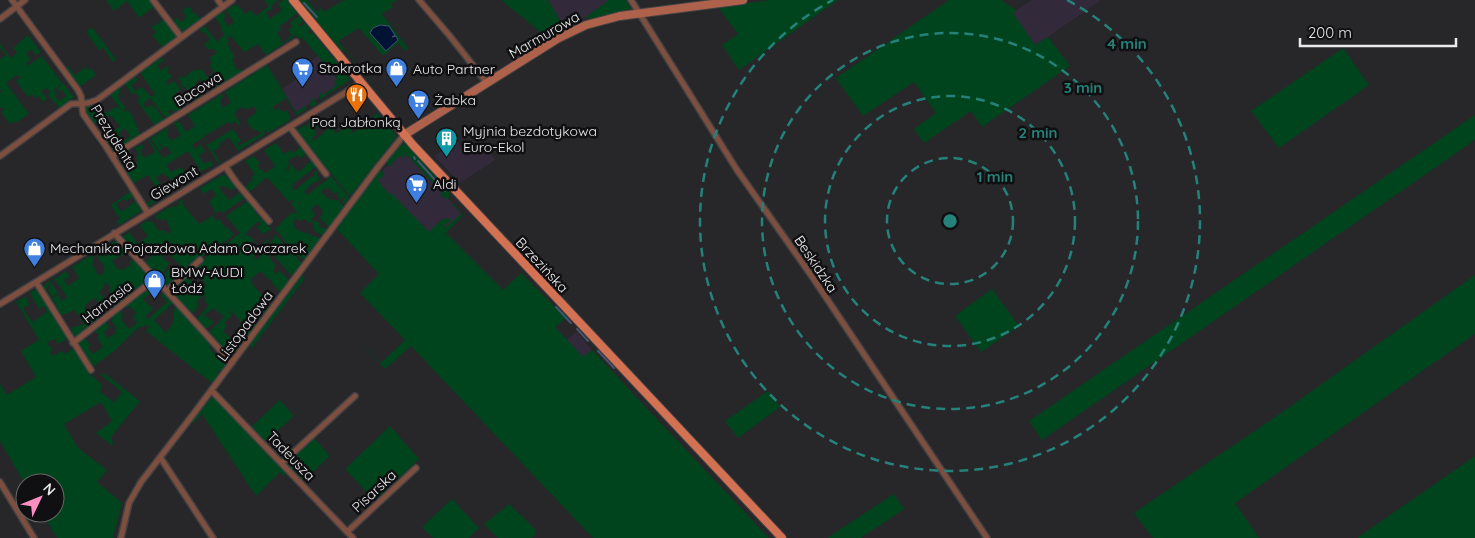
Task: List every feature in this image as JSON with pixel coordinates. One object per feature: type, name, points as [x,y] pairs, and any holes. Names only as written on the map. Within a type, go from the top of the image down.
[{"type":"main road","name":"Brzezińska","points":[[293,0],[404,135],[782,538]]},
{"type":"street","name":"Prezydenta","points":[[12,0],[78,90],[83,114],[148,212]]},
{"type":"street","points":[[0,19],[25,0]]},
{"type":"street","points":[[153,0],[181,37]]},
{"type":"street","points":[[218,0],[223,7]]},
{"type":"street","points":[[0,156],[68,106],[97,100],[232,0]]},
{"type":"street","points":[[419,0],[487,83]]},
{"type":"street","name":"Beskidzka","points":[[631,0],[737,170],[813,278],[987,538]]},
{"type":"street","name":"Marmurowa","points":[[404,135],[578,28],[604,19],[639,13],[743,0]]},
{"type":"street","name":"Bacowa","points":[[112,156],[296,42]]},
{"type":"street","name":"Giewont","points":[[0,304],[361,83]]},
{"type":"street","points":[[290,127],[326,174]]},
{"type":"street","name":"Listopadowa","points":[[121,538],[132,498],[160,457],[212,391],[378,167],[404,135]]},
{"type":"street","points":[[225,166],[269,221]]},
{"type":"street","points":[[114,233],[232,363]]},
{"type":"street","points":[[167,291],[200,260]]},
{"type":"street","name":"Harnasia","points":[[73,343],[155,279]]},
{"type":"street","points":[[36,282],[91,370]]},
{"type":"street","name":"Tadeusza","points":[[212,391],[353,538]]},
{"type":"street","points":[[282,463],[355,396]]},
{"type":"street","points":[[160,457],[213,538]]},
{"type":"street","name":"Pisarska","points":[[347,532],[416,468]]},
{"type":"street","points":[[0,482],[34,538]]},
{"type":"shaded area","points":[[548,0],[623,0],[588,18],[581,19],[581,21],[565,29]]},
{"type":"shaded area","points":[[1032,0],[1101,0],[1035,46],[1012,13]]},
{"type":"shaded area","points":[[320,54],[344,83],[296,112],[282,89],[309,71],[306,65]]},
{"type":"shaded area","points":[[457,141],[467,156],[485,144],[495,160],[460,183],[434,156]]},
{"type":"shaded area","points":[[402,148],[462,214],[433,242],[375,180]]},
{"type":"shaded area","points":[[577,332],[592,350],[583,358],[566,340]]},
{"type":"green space","points":[[106,0],[151,0],[155,6],[139,18],[127,1],[114,11]]},
{"type":"green space","points":[[264,0],[279,0],[273,3],[271,9],[266,13],[270,19],[282,10],[278,4],[283,0],[287,0],[297,13],[280,26],[281,29],[277,33],[282,43],[292,35],[288,30],[293,26],[290,23],[299,15],[303,21],[299,25],[300,27],[305,23],[311,29],[308,32],[309,34],[312,32],[340,66],[337,69],[339,71],[342,68],[350,80],[321,100],[319,96],[321,92],[323,95],[337,85],[334,82],[337,79],[302,37],[299,39],[296,35],[266,55],[258,44],[244,52],[231,36],[227,38],[229,41],[227,43],[235,57],[232,60],[237,70],[240,68],[242,71],[222,83],[209,65],[212,63],[209,58],[216,53],[214,48],[208,49],[204,44],[206,42],[213,46],[207,41],[210,39],[205,32],[203,33],[199,30],[205,26],[217,42],[224,35],[222,27],[214,16],[222,10],[226,16],[223,19],[228,26],[234,22],[226,10],[234,5],[239,6],[245,14],[251,10],[256,16],[269,6]]},
{"type":"green space","points":[[299,0],[307,0],[317,12],[320,9],[318,5],[324,12],[344,0],[397,0],[391,3],[393,7],[382,14],[408,48],[405,51],[398,43],[383,56],[359,28],[338,41],[392,107],[344,50],[342,51]],"holes":[[[384,25],[389,26],[398,40],[386,51],[373,37]]]},
{"type":"green space","points":[[501,0],[548,0],[565,29],[549,39]]},
{"type":"green space","points":[[609,0],[626,0],[631,9],[629,11],[587,19],[586,17]]},
{"type":"green space","points":[[771,0],[838,0],[739,70],[722,45],[738,34],[718,7]]},
{"type":"green space","points":[[949,0],[1001,0],[1016,10],[1013,13],[1035,45],[1048,37],[1070,66],[982,127],[971,111],[924,143],[914,129],[936,113],[914,82],[863,116],[836,78]]},
{"type":"green space","points":[[187,7],[192,8],[192,13],[195,12],[202,19],[180,31],[174,20],[177,18],[181,22],[186,18],[182,11]]},
{"type":"green space","points":[[164,19],[176,36],[175,40],[163,48],[152,35],[156,32],[150,26],[156,25]]},
{"type":"green space","points":[[92,27],[116,59],[113,62],[103,48],[99,50],[86,32]]},
{"type":"green space","points":[[28,35],[41,52],[35,56],[32,49],[26,53],[31,60],[26,63],[27,66],[42,56],[62,83],[54,90],[57,94],[55,96],[59,101],[66,96],[62,90],[59,92],[58,88],[63,83],[74,97],[60,109],[48,95],[50,92],[47,88],[41,91],[47,99],[43,102],[38,96],[35,98],[32,94],[28,97],[16,81],[20,78],[17,75],[6,83],[29,114],[10,124],[1,112],[4,110],[3,107],[0,109],[0,93],[2,91],[0,89],[0,59],[6,55],[0,48],[0,44],[11,58],[17,53],[13,48]]},
{"type":"green space","points":[[1343,48],[1369,85],[1279,148],[1251,111]]},
{"type":"green space","points":[[162,57],[164,60],[157,66],[161,71],[167,66],[170,69],[167,71],[172,77],[166,82],[168,85],[174,81],[181,89],[175,94],[184,107],[174,113],[172,109],[168,111],[171,115],[168,117],[164,116],[150,98],[143,104],[146,108],[150,105],[155,107],[164,120],[155,125],[137,101],[140,98],[136,93],[133,95],[124,83],[134,75],[138,80],[131,85],[135,91],[142,87],[151,97],[155,94],[139,71]]},
{"type":"green space","points":[[267,65],[296,112],[305,106],[307,109],[297,115],[286,98],[273,107],[275,111],[279,108],[283,112],[286,110],[290,120],[268,133],[266,130],[265,134],[238,151],[229,137],[219,144],[220,147],[213,151],[220,162],[218,163],[202,138],[192,145],[194,149],[201,145],[205,151],[199,155],[204,164],[211,161],[214,165],[199,172],[199,168],[188,151],[166,165],[171,172],[179,168],[183,169],[189,179],[174,189],[176,186],[168,176],[166,177],[163,173],[156,177],[163,189],[169,191],[169,193],[165,197],[161,196],[162,198],[149,206],[146,204],[160,193],[159,191],[148,175],[132,184],[119,158],[128,153],[130,156],[127,158],[130,167],[138,161],[136,157],[139,155],[135,148],[142,144],[144,148],[140,151],[144,158],[155,152],[149,139],[163,158],[171,153],[167,146],[163,148],[157,138],[162,149],[159,151],[151,138],[169,127],[167,134],[171,141],[181,135],[174,124],[179,121],[186,132],[195,126],[188,115],[222,94],[224,97],[220,99],[220,103],[223,108],[231,102],[225,92]],"holes":[[[254,106],[257,112],[246,120],[251,128],[262,133],[238,146],[237,144],[241,141],[233,129],[207,145],[203,137],[228,122],[230,124],[235,121],[238,125],[241,124],[234,114],[237,112],[236,110],[241,107],[243,109],[245,107],[247,110]]]},
{"type":"green space","points":[[68,66],[75,75],[86,67],[88,70],[91,68],[96,75],[79,87],[65,69]]},
{"type":"green space","points":[[197,69],[198,71],[202,69],[207,77],[212,74],[220,87],[209,91],[200,78],[195,85],[203,97],[193,101],[188,90],[180,84],[181,81],[178,78],[181,76],[184,78]]},
{"type":"green space","points":[[120,85],[122,87],[119,98],[126,108],[123,110],[124,112],[128,110],[132,115],[140,134],[134,138],[131,135],[134,140],[116,151],[111,149],[130,136],[125,128],[119,133],[122,137],[108,146],[103,138],[120,126],[110,115],[94,125],[85,112],[85,108],[90,105],[94,108],[100,102],[103,106],[102,110],[107,113],[115,107],[119,107],[110,95],[110,92]]},
{"type":"green space","points":[[313,98],[317,104],[311,107],[309,104],[312,102],[310,99]]},
{"type":"green space","points":[[377,113],[396,135],[396,138],[394,137],[395,139],[351,195],[349,195],[331,173],[327,172],[299,137],[296,130],[305,125],[306,127],[308,126],[307,124],[315,119],[318,127],[315,129],[316,135],[312,138],[314,141],[331,126],[336,133],[348,125],[353,133]]},
{"type":"green space","points":[[1475,115],[1475,140],[1042,440],[1029,421]]},
{"type":"green space","points":[[403,142],[407,143],[450,193],[448,199],[440,195],[442,193],[408,156],[405,158],[405,152],[403,158],[400,155],[391,164],[392,166],[388,166],[387,161],[400,146],[403,144],[406,146]]},
{"type":"green space","points":[[276,143],[284,154],[291,150],[294,153],[301,146],[307,153],[301,158],[297,155],[292,159],[292,156],[290,157],[286,170],[289,170],[290,164],[299,172],[312,160],[317,166],[293,184],[292,187],[295,190],[312,176],[314,177],[313,174],[319,169],[317,175],[320,178],[317,182],[312,183],[304,192],[307,195],[331,176],[349,199],[345,204],[343,197],[341,200],[337,192],[335,194],[329,188],[325,188],[321,192],[329,199],[338,200],[344,207],[329,227],[320,218],[323,211],[317,204],[311,209],[315,215],[311,219],[312,221],[321,224],[318,226],[321,228],[327,229],[323,236],[315,231],[314,225],[310,221],[308,223],[305,219],[300,221],[297,218],[293,222],[299,231],[310,234],[312,237],[316,236],[320,240],[305,260],[298,256],[275,229],[292,212],[294,214],[297,212],[291,204],[294,201],[292,199],[289,202],[267,177],[252,190],[247,191],[244,188],[253,179],[251,177],[255,174],[245,161],[254,156],[260,163],[257,166],[265,173],[275,166],[264,150]]},
{"type":"green space","points":[[379,171],[382,171],[384,175],[378,181],[429,232],[441,220],[450,218],[451,220],[444,226],[445,228],[461,214],[452,206],[453,203],[463,215],[446,233],[503,290],[521,273],[566,318],[555,327],[583,357],[592,350],[769,538],[593,538],[411,346],[385,369],[359,340],[381,363],[405,340],[360,293],[379,274],[336,228]]},
{"type":"green space","points":[[224,174],[236,187],[230,191],[228,186],[225,188],[223,185],[219,188],[229,200],[239,193],[244,198],[223,213],[221,211],[216,213],[209,202],[216,195],[212,189],[203,194],[200,188]]},
{"type":"green space","points":[[131,191],[136,199],[131,198],[126,201],[124,199],[116,204],[121,212],[136,201],[141,211],[119,225],[117,221],[120,219],[111,205]]},
{"type":"green space","points":[[184,200],[182,203],[199,224],[215,214],[213,217],[217,221],[220,219],[225,228],[227,227],[237,236],[240,233],[226,216],[249,200],[256,209],[255,212],[271,229],[263,234],[257,227],[261,224],[258,221],[246,233],[246,236],[250,236],[254,240],[252,242],[256,248],[272,236],[254,257],[258,260],[276,235],[302,263],[293,277],[291,277],[273,254],[269,257],[276,266],[273,270],[276,274],[280,271],[290,281],[281,292],[272,283],[272,279],[270,280],[260,271],[251,279],[253,285],[272,306],[243,344],[234,334],[242,323],[230,311],[232,315],[224,323],[227,326],[223,331],[239,347],[235,355],[228,354],[208,333],[224,317],[221,313],[214,308],[204,315],[214,322],[205,330],[196,320],[208,306],[204,299],[206,297],[203,295],[196,302],[199,304],[195,311],[191,313],[170,291],[186,277],[189,277],[193,283],[189,285],[189,291],[192,294],[203,285],[203,282],[206,286],[207,285],[195,272],[192,271],[218,246],[216,244],[170,287],[166,288],[161,282],[170,266],[175,270],[180,265],[167,252],[162,257],[167,262],[170,262],[159,280],[144,264],[157,251],[150,243],[143,249],[145,252],[138,258],[121,238],[129,232],[138,244],[148,236],[140,226],[147,220],[152,221],[159,231],[164,230],[168,234],[171,231],[166,219],[163,221],[160,218],[157,220],[155,216],[169,207],[171,209],[173,205],[175,207],[180,204],[178,201]],"holes":[[[234,235],[235,237],[224,245],[222,243]]]},
{"type":"green space","points":[[117,240],[127,252],[112,261],[118,270],[131,265],[129,263],[134,259],[151,277],[151,280],[119,305],[111,300],[114,297],[109,290],[111,288],[107,283],[104,284],[104,287],[99,292],[106,301],[103,304],[109,309],[106,312],[96,299],[92,299],[84,306],[91,315],[94,313],[98,318],[103,314],[105,316],[77,338],[71,334],[73,332],[71,328],[84,324],[75,310],[59,317],[42,287],[50,280],[58,293],[52,297],[48,290],[50,282],[46,290],[58,308],[53,298],[59,294],[61,301],[67,298],[53,278],[58,277],[65,271],[70,276],[64,280],[68,286],[79,278],[72,267],[93,254],[92,266],[94,266],[97,274],[102,275],[105,269],[101,261],[99,261],[98,254],[102,257],[105,255],[102,251],[97,252]]},
{"type":"green space","points":[[302,275],[305,278],[252,348],[249,346]]},
{"type":"green space","points":[[1475,275],[1475,334],[1235,503],[1259,538],[1153,538],[1134,513],[1288,408]]},
{"type":"green space","points":[[155,283],[159,287],[157,292],[155,290],[143,299],[153,309],[145,317],[148,319],[167,302],[161,295],[165,292],[173,303],[154,320],[166,333],[174,322],[174,309],[178,306],[211,343],[209,347],[215,355],[218,351],[228,361],[222,373],[219,370],[217,373],[220,376],[205,396],[212,383],[146,331],[149,327],[146,324],[143,328],[140,326],[113,352],[91,368],[78,347],[80,341],[85,338],[91,346],[88,348],[93,354],[103,347],[97,337],[99,335],[94,331],[105,321],[109,327],[104,332],[108,338],[116,333],[117,329],[111,321],[113,319],[111,317],[119,308],[123,316],[121,319],[129,329],[137,323],[133,317],[136,313],[130,306],[127,309],[125,305]]},
{"type":"green space","points":[[36,289],[38,290],[68,338],[60,343],[57,343],[55,339],[49,341],[47,344],[53,350],[50,352],[53,356],[62,351],[64,354],[74,348],[88,372],[102,385],[100,392],[114,402],[122,392],[101,375],[104,373],[140,401],[111,437],[112,446],[96,433],[112,421],[101,402],[64,424],[78,448],[107,470],[97,482],[122,503],[113,538],[57,538],[48,523],[65,523],[65,473],[19,473],[0,441],[0,384],[7,395],[36,377],[21,351],[39,340],[17,303],[14,303],[26,296],[29,304],[23,309],[32,322],[47,312],[44,306],[39,309],[30,293]]},
{"type":"green space","points":[[992,289],[1019,326],[981,352],[955,316]]},
{"type":"green space","points":[[768,391],[780,407],[738,438],[725,421]]},
{"type":"green space","points":[[212,397],[226,408],[285,470],[286,474],[284,476],[280,472],[256,496],[202,414],[193,424],[192,422]]},
{"type":"green space","points":[[280,400],[294,416],[264,443],[250,428]]},
{"type":"green space","points":[[390,426],[419,459],[375,501],[345,469]]},
{"type":"green space","points":[[314,438],[330,456],[303,481],[288,465],[290,460]]},
{"type":"green space","points":[[1475,456],[1475,538],[1357,538]]},
{"type":"green space","points":[[894,494],[904,509],[861,538],[827,538]]},
{"type":"green space","points":[[452,499],[479,528],[469,538],[433,538],[422,527]]},
{"type":"green space","points":[[509,504],[535,529],[536,534],[532,538],[498,538],[484,524]]},
{"type":"water","points":[[380,25],[389,26],[395,35],[392,37],[396,36],[398,40],[386,51],[370,33],[373,28]]},
{"type":"waterway","points":[[304,3],[317,17]]},
{"type":"waterway","points":[[418,161],[445,191]]},
{"type":"waterway","points":[[556,307],[571,323]]},
{"type":"waterway","points":[[577,329],[588,341]]},
{"type":"waterway","points":[[598,351],[614,368]]},
{"type":"place","name":"Stokrotka","points":[[303,87]]},
{"type":"place","name":"Auto Partner","points":[[397,88]]},
{"type":"place","name":"Pod Jabłonką","points":[[356,113]]},
{"type":"place","name":"Żabka","points":[[418,119]]},
{"type":"place","name":"Myjnia bezdotykowa Euro-Ekol","points":[[447,158]]},
{"type":"place","name":"Aldi","points":[[417,203]]},
{"type":"place","name":"Mechanika Pojazdowa Adam Owczarek","points":[[34,267]]},
{"type":"place","name":"BMW-AUDI Łódź","points":[[155,299]]}]
